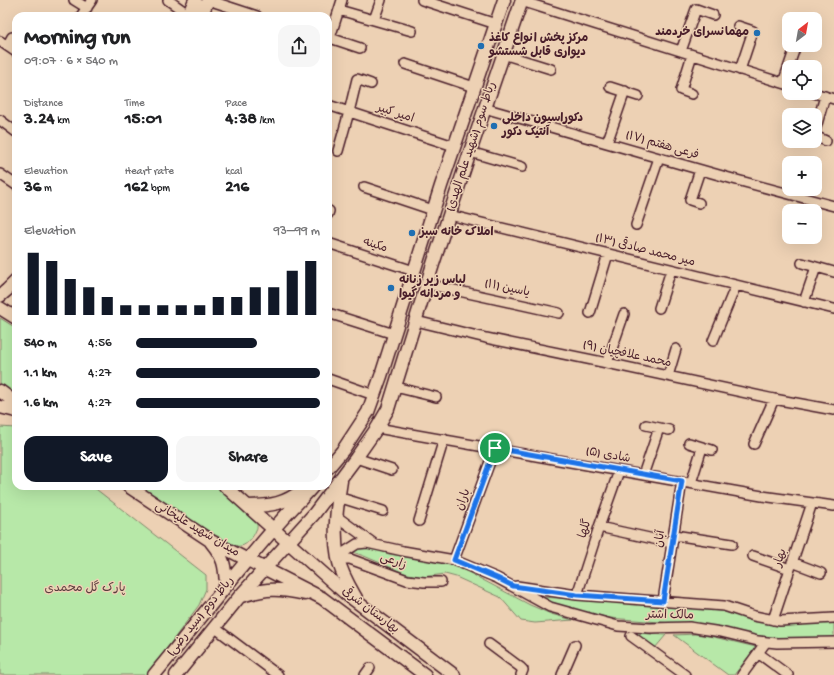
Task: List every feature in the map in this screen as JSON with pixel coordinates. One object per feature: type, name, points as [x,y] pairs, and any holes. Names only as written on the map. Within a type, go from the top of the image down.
[{"type":"main road","points":[[188,12],[195,0]]},
{"type":"main road","points":[[203,12],[208,0]]},
{"type":"main road","name":"رباط سوم (شهید علم الهدی)","points":[[332,463],[343,450],[368,412],[454,146],[504,0]]},
{"type":"main road","name":"رباط سوم (شهید علم الهدی)","points":[[288,543],[314,514],[356,458],[388,409],[484,108],[521,0]]},
{"type":"main road","points":[[0,296],[12,285]]},
{"type":"main road","points":[[0,308],[12,316]]},
{"type":"main road","points":[[0,391],[12,400]]},
{"type":"main road","points":[[0,408],[12,410]]},
{"type":"main road","points":[[341,478],[335,533],[338,559],[346,580],[360,604]]},
{"type":"main road","name":"میدان شهید علیخانی","points":[[134,490],[211,541],[265,569]]},
{"type":"main road","points":[[230,490],[288,543],[265,569]]},
{"type":"main road","points":[[248,506],[279,504],[293,498],[303,490]]},
{"type":"main road","points":[[273,529],[310,490]]},
{"type":"main road","points":[[301,500],[297,513],[304,518],[314,514]]},
{"type":"main road","name":"میدان شهید علیخانی","points":[[247,559],[273,529]]},
{"type":"main road","points":[[211,541],[219,552],[224,565],[226,586]]},
{"type":"main road","name":"بهارستان شرقی","points":[[288,543],[334,584],[454,675]]},
{"type":"main road","name":"رباط دوم (سید رضی)","points":[[154,675],[187,636],[247,559]]},
{"type":"main road","name":"بهارستان شرقی","points":[[265,569],[322,598],[420,673]]},
{"type":"main road","name":"رباط دوم (سید رضی)","points":[[176,675],[240,596],[265,569]]},
{"type":"main road","points":[[322,598],[318,592],[317,586],[319,583],[326,581],[334,584]]},
{"type":"main road","points":[[240,596],[256,591],[277,589],[322,598]]},
{"type":"main road","points":[[187,636],[192,636],[200,645]]},
{"type":"street","points":[[74,0],[84,12],[92,0]]},
{"type":"street","points":[[168,0],[184,12]]},
{"type":"street","points":[[208,0],[245,12]]},
{"type":"street","points":[[332,32],[342,0]]},
{"type":"street","points":[[374,20],[381,0]]},
{"type":"street","points":[[422,0],[438,2],[496,24]]},
{"type":"street","points":[[521,0],[782,83]]},
{"type":"street","points":[[681,51],[696,9],[713,15]]},
{"type":"street","points":[[339,10],[412,31]]},
{"type":"street","points":[[738,26],[753,31],[740,70]]},
{"type":"street","points":[[12,37],[3,44],[12,50]]},
{"type":"street","points":[[332,39],[360,48]]},
{"type":"street","points":[[503,54],[551,69]]},
{"type":"street","points":[[692,55],[681,90],[692,94]]},
{"type":"street","points":[[405,64],[474,87]]},
{"type":"street","points":[[338,151],[357,79],[371,84]]},
{"type":"street","points":[[610,87],[638,96]]},
{"type":"street","points":[[607,143],[624,91]]},
{"type":"street","points":[[822,116],[830,98]]},
{"type":"street","name":"امیر کبیر","points":[[332,106],[454,146]]},
{"type":"street","name":"فرعی هفتم (۱۷)","points":[[484,108],[700,170],[834,205]]},
{"type":"street","points":[[0,120],[12,129]]},
{"type":"street","points":[[822,139],[826,141]]},
{"type":"street","points":[[470,152],[522,167]]},
{"type":"street","points":[[636,225],[659,158]]},
{"type":"street","points":[[699,203],[690,200],[700,170]]},
{"type":"street","points":[[0,174],[12,182]]},
{"type":"street","points":[[364,187],[433,210]]},
{"type":"street","name":"میر محمد صادقی (۱۳)","points":[[450,215],[834,309]]},
{"type":"street","name":"مکینه","points":[[332,244],[414,271]]},
{"type":"street","points":[[590,314],[608,254]]},
{"type":"street","points":[[802,263],[834,272]]},
{"type":"street","points":[[804,302],[816,267]]},
{"type":"street","points":[[659,308],[671,270]]},
{"type":"street","name":"یاسین (۱۱)","points":[[427,284],[559,313]]},
{"type":"street","points":[[712,341],[736,285]]},
{"type":"street","points":[[332,314],[394,334]]},
{"type":"street","points":[[606,362],[624,314]]},
{"type":"street","name":"محمد علافچیان (۹)","points":[[416,321],[486,338],[606,362],[774,399],[834,410]]},
{"type":"street","points":[[668,376],[676,349]]},
{"type":"street","points":[[332,381],[374,395]]},
{"type":"street","points":[[395,387],[436,397]]},
{"type":"street","points":[[754,444],[774,399]]},
{"type":"street","points":[[646,425],[669,430]]},
{"type":"street","name":"شادی (۵)","points":[[377,428],[762,496],[834,506]]},
{"type":"street","points":[[643,475],[659,428]]},
{"type":"street","points":[[419,521],[444,439]]},
{"type":"street","name":"آبان","points":[[663,601],[673,539],[686,482],[707,449],[689,443]]},
{"type":"street","name":"باران","points":[[454,560],[495,448]]},
{"type":"street","points":[[356,458],[392,470]]},
{"type":"street","name":"گلها","points":[[577,595],[619,471]]},
{"type":"street","points":[[338,497],[382,511]]},
{"type":"street","name":"بهار","points":[[773,620],[812,503]]},
{"type":"street","points":[[336,516],[374,544]]},
{"type":"street","points":[[599,527],[673,539],[732,544]]},
{"type":"street","points":[[338,559],[346,551],[357,544],[374,544]]},
{"type":"street","name":"مالک اشتر","points":[[374,544],[454,560],[497,578],[550,607],[618,626],[650,628],[689,627],[721,632],[758,641],[777,643],[834,642]]},
{"type":"street","points":[[753,556],[821,573]]},
{"type":"street","name":"زارعی","points":[[338,559],[359,561],[407,580],[441,582]]},
{"type":"street","name":"مالک اشتر","points":[[513,586],[577,595],[724,606],[754,616],[780,621],[834,618]]},
{"type":"street","points":[[214,627],[278,675]]},
{"type":"street","points":[[631,636],[685,675]]},
{"type":"street","points":[[742,675],[766,642]]},
{"type":"street","points":[[489,644],[520,667],[523,670],[521,675]]},
{"type":"street","points":[[562,675],[575,645]]},
{"type":"street","points":[[758,653],[788,675]]},
{"type":"green space","points":[[0,318],[12,326],[12,392],[0,383]]},
{"type":"green space","name":"پارک گل محمدی","points":[[0,427],[12,428],[12,490],[97,490],[206,575],[206,589],[199,605],[147,675],[0,675]]},
{"type":"green space","points":[[143,490],[224,490],[256,521],[257,526],[254,535],[246,544],[241,546],[233,546],[225,543]]},
{"type":"green space","points":[[368,546],[389,554],[446,563],[466,571],[530,605],[551,614],[573,620],[535,623],[521,621],[500,597],[456,577],[445,574],[422,577],[404,573],[350,551],[359,547]]},
{"type":"green space","points":[[543,597],[722,611],[777,625],[834,623],[834,638],[774,639],[709,626],[610,618],[555,605]]},
{"type":"green space","points":[[630,631],[650,634],[666,635],[655,648]]},
{"type":"green space","points":[[696,634],[756,647],[734,675],[728,675],[674,635]]},
{"type":"place","name":"مهمانسرای خردمند","points":[[757,33]]},
{"type":"place","name":"مرکز پخش انواع کاغذ دیواری قابل شستشو","points":[[481,46]]},
{"type":"place","name":"دکوراسیون داخلی آنتیک دکور","points":[[494,126]]},
{"type":"place","name":"املاک خانه سبز","points":[[412,233]]},
{"type":"place","name":"لباس زیر زنانه و مردانه گیوا","points":[[391,288]]},
{"type":"route","points":[[495,448],[682,481],[663,601],[577,595],[513,586],[454,560],[495,448]]}]
